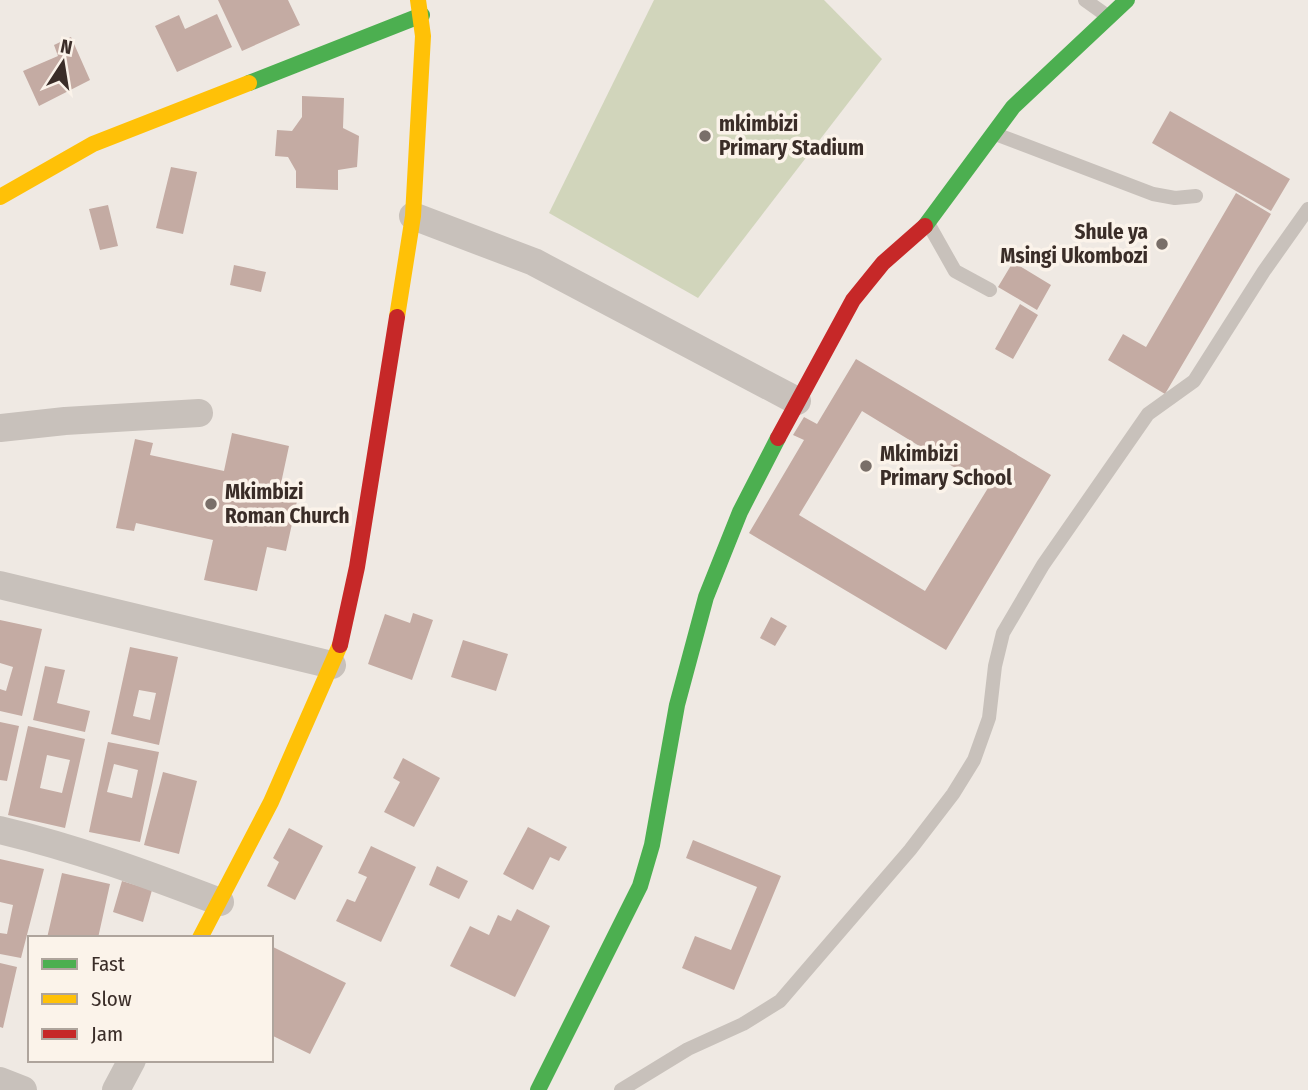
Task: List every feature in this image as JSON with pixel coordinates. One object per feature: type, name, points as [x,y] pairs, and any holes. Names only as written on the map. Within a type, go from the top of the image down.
[{"type":"street","points":[[538,1090],[640,886],[652,845],[677,705],[706,597],[740,512],[797,401],[853,300],[883,263],[928,223],[996,134],[1013,107],[1127,0]]},
{"type":"street","points":[[0,197],[93,144],[420,8],[413,216],[357,567],[339,648],[271,802],[201,936]]},
{"type":"street","points":[[413,216],[534,262],[797,401]]},
{"type":"street","points":[[0,428],[199,412]]},
{"type":"street","points":[[0,585],[332,665]]},
{"type":"street","points":[[0,830],[59,844],[124,865],[220,902]]},
{"type":"street","points":[[116,1090],[131,1062]]},
{"type":"street","points":[[0,1081],[23,1090]]},
{"type":"lane","points":[[1084,0],[1109,17]]},
{"type":"lane","points":[[996,134],[1153,194],[1175,198],[1195,195]]},
{"type":"lane","points":[[621,1090],[688,1049],[743,1024],[780,1001],[910,850],[953,794],[974,760],[989,718],[995,666],[1003,633],[1043,565],[1148,414],[1194,381],[1264,271],[1308,209]]},
{"type":"lane","points":[[928,223],[955,271],[990,290]]},
{"type":"green space","name":"mkimbizi Primary Stadium","points":[[654,0],[824,0],[882,59],[698,298],[549,213]]},
{"type":"building","points":[[218,0],[288,0],[300,25],[242,51]]},
{"type":"building","points":[[217,14],[232,47],[177,72],[155,26],[179,15],[185,29]]},
{"type":"building","points":[[71,37],[90,80],[39,106],[23,71],[58,56],[54,45]]},
{"type":"building","points":[[302,96],[344,98],[343,128],[359,136],[357,167],[338,170],[338,190],[296,188],[296,171],[288,157],[275,156],[277,130],[292,131],[302,117]]},
{"type":"building","points":[[1170,111],[1290,179],[1271,211],[1152,143]]},
{"type":"building","points":[[171,167],[197,172],[183,234],[156,228]]},
{"type":"building","points":[[1236,193],[1271,214],[1165,394],[1108,360],[1123,334],[1146,347]]},
{"type":"building","points":[[108,205],[118,246],[100,250],[89,209]]},
{"type":"building","points":[[1013,262],[1051,285],[1037,310],[998,287]]},
{"type":"building","points":[[234,265],[266,272],[261,292],[230,285]]},
{"type":"building","points":[[1020,304],[1038,315],[1013,359],[995,349]]},
{"type":"building","points":[[856,359],[1051,475],[946,650],[749,533],[804,440],[793,435],[804,417],[817,424]],"holes":[[[862,411],[988,488],[925,591],[799,515]]]},
{"type":"building","points":[[232,433],[289,446],[280,488],[299,492],[286,551],[267,547],[257,591],[204,580],[213,540],[136,523],[134,531],[116,528],[135,439],[153,443],[150,455],[224,471]]},
{"type":"building","points":[[413,613],[433,620],[412,680],[368,664],[385,614],[410,623]]},
{"type":"building","points":[[771,617],[787,626],[775,646],[760,638]]},
{"type":"building","points":[[0,620],[42,629],[22,716],[0,711],[0,689],[6,691],[13,667],[0,663]]},
{"type":"building","points":[[463,640],[508,654],[496,691],[451,677]]},
{"type":"building","points":[[130,647],[178,657],[159,745],[111,734]],"holes":[[[139,690],[156,693],[150,720],[133,716]]]},
{"type":"building","points":[[45,666],[65,670],[57,703],[90,711],[85,732],[33,720]]},
{"type":"building","points":[[0,722],[19,726],[7,781],[0,780]]},
{"type":"building","points":[[28,726],[85,739],[65,828],[8,815]],"holes":[[[47,755],[70,760],[62,793],[40,788]]]},
{"type":"building","points":[[108,742],[159,752],[140,842],[89,832]],"holes":[[[114,764],[138,770],[132,798],[107,792]]]},
{"type":"building","points":[[403,758],[440,778],[414,827],[384,812],[400,782],[393,778]]},
{"type":"building","points":[[163,772],[197,781],[179,854],[144,845]]},
{"type":"building","points":[[528,827],[567,847],[559,861],[550,857],[533,890],[503,874]]},
{"type":"building","points":[[289,828],[323,846],[295,900],[267,886],[279,862],[273,858]]},
{"type":"building","points":[[693,840],[781,876],[734,990],[682,968],[695,936],[731,950],[757,887],[686,858]]},
{"type":"building","points":[[371,846],[416,867],[381,942],[336,921],[347,899],[355,902],[367,877],[358,873]]},
{"type":"building","points":[[0,859],[44,869],[21,958],[0,954],[0,933],[7,934],[13,905],[0,902]]},
{"type":"building","points":[[437,866],[468,881],[459,899],[429,885]]},
{"type":"building","points":[[62,873],[110,884],[98,936],[47,936]]},
{"type":"building","points":[[122,881],[152,890],[143,922],[113,912]]},
{"type":"building","points":[[517,909],[550,926],[515,997],[450,966],[470,926],[489,935],[498,915],[511,921]]},
{"type":"building","points":[[273,947],[346,983],[310,1054],[273,1036]]},
{"type":"building","points":[[0,963],[17,967],[3,1028],[0,1027]]},
{"type":"traffic: fast","points":[[925,226],[1013,107],[1127,0]]},
{"type":"traffic: fast","points":[[249,83],[422,15]]},
{"type":"traffic: fast","points":[[538,1090],[640,886],[652,845],[677,705],[706,597],[740,512],[778,438]]},
{"type":"traffic: slow","points":[[397,317],[413,216],[423,36],[418,0]]},
{"type":"traffic: slow","points":[[0,197],[93,144],[249,83]]},
{"type":"traffic: slow","points":[[201,936],[271,802],[340,645]]},
{"type":"traffic: jam","points":[[778,438],[853,300],[883,263],[925,226]]},
{"type":"traffic: jam","points":[[340,645],[357,567],[397,317]]},
{"type":"place","name":"mkimbizi Primary Stadium","points":[[705,136]]},
{"type":"place","name":"Shule ya Msingi Ukombozi","points":[[1162,244]]},
{"type":"place","name":"Mkimbizi Primary School","points":[[866,466]]},
{"type":"place","name":"Mkimbizi Roman Church","points":[[211,504]]}]
